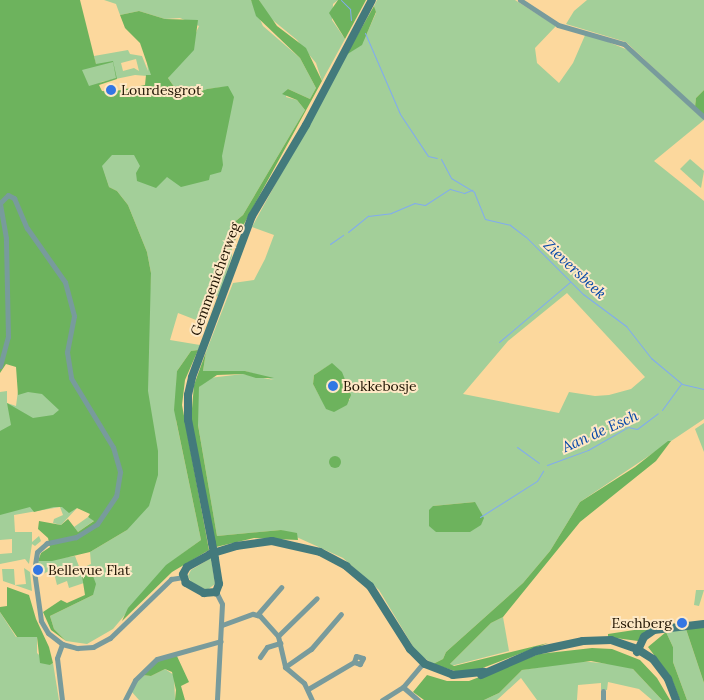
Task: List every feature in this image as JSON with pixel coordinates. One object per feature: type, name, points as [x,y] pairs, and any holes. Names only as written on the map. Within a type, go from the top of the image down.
[{"type":"main road","name":"Gemmenicherweg","points":[[216,592],[219,585],[215,559],[188,420],[188,395],[192,377],[247,225],[306,125],[372,0]]},
{"type":"main road","points":[[216,592],[197,590],[183,577],[184,570],[193,563],[231,547],[260,542],[295,544],[331,557],[356,573],[378,597],[396,627],[406,651],[422,665],[453,675],[484,672],[527,654],[570,644],[611,644],[639,651],[656,668],[674,696]]},
{"type":"main road","points":[[639,651],[645,635],[658,630],[704,624]]},
{"type":"street","points":[[520,0],[558,25],[624,44],[704,117]]},
{"type":"street","points":[[0,366],[8,337],[5,303],[6,234],[0,203],[8,195],[14,198],[27,228],[65,282],[74,316],[67,352],[71,378],[113,447],[119,467],[118,491],[101,519],[80,535],[45,544],[34,558],[40,619],[48,633],[62,644],[84,648],[102,643],[170,581],[183,577]]},
{"type":"street","points":[[222,625],[257,615],[281,587]]},
{"type":"street","name":"Gemmenicherweg","points":[[216,592],[222,601],[217,700]]},
{"type":"street","points":[[278,636],[317,598]]},
{"type":"street","points":[[285,667],[310,649],[340,614]]},
{"type":"street","points":[[257,615],[278,636],[285,667],[308,689],[312,700]]},
{"type":"street","points":[[125,700],[135,680],[157,659],[220,641]]},
{"type":"street","points":[[260,657],[267,647],[280,643]]},
{"type":"street","points":[[62,644],[57,658],[62,700]]},
{"type":"street","points":[[308,689],[354,662]]},
{"type":"street","points":[[382,700],[404,687],[422,665]]},
{"type":"street","points":[[404,687],[418,700]]},
{"type":"street","points":[[603,692],[603,700]]},
{"type":"green space","points":[[0,0],[96,65],[94,56],[128,50],[130,54],[142,56],[148,71],[147,61],[192,40],[194,50],[193,39],[199,26],[180,18],[165,19],[139,11],[120,15],[116,4],[104,0],[251,0],[263,26],[300,58],[316,88],[310,99],[288,89],[286,97],[297,100],[305,110],[243,215],[231,225],[232,256],[219,296],[209,297],[196,320],[178,313],[170,340],[200,345],[198,350],[191,351],[177,371],[176,420],[201,540],[167,565],[113,629],[87,644],[66,641],[54,629],[50,616],[93,595],[82,576],[84,583],[69,588],[67,581],[57,585],[53,569],[39,576],[38,561],[75,556],[80,569],[91,564],[90,552],[127,530],[67,540],[97,522],[93,513],[77,508],[61,525],[53,523],[54,519],[63,515],[60,507],[14,515],[15,532],[32,532],[32,542],[39,536],[41,541],[35,546],[32,544],[29,564],[25,559],[0,564],[0,554],[12,553],[12,539],[0,540],[0,392],[7,391],[7,403],[16,406],[19,383]],"holes":[[[136,59],[139,71],[134,68],[123,71],[121,63]],[[171,73],[168,78],[182,98],[207,89],[224,87],[181,99],[166,78]],[[135,75],[147,76],[148,85],[111,93],[101,93],[98,86],[101,82]],[[102,166],[109,187],[117,191],[128,205],[147,252],[151,273],[147,337],[147,307]]]},
{"type":"green space","points":[[0,0],[80,0],[96,64],[113,61],[117,79],[99,85],[102,91],[111,92],[145,85],[146,75],[151,75],[140,43],[125,28],[120,15],[139,11],[165,19],[198,20],[194,50],[168,78],[182,98],[207,89],[228,86],[234,97],[222,156],[223,165],[221,172],[210,175],[209,180],[181,187],[167,177],[156,188],[137,181],[136,173],[140,166],[134,155],[112,155],[102,166],[109,187],[117,191],[128,205],[147,252],[151,273],[148,391],[158,451],[158,475],[149,506],[127,530],[90,552],[52,561],[38,561],[41,553],[50,547],[48,538],[38,529],[39,521],[61,525],[68,519],[78,532],[94,521],[88,517],[90,514],[77,508],[69,513],[62,507],[34,512],[30,507],[0,515],[0,431],[11,425],[7,403],[33,418],[53,415],[59,410],[42,394],[28,392],[18,395],[16,367],[6,364],[0,373]],"holes":[[[113,62],[116,78],[89,86],[82,70]]]},
{"type":"green space","points":[[251,0],[259,0],[277,26],[306,48],[322,81],[233,244],[230,242],[231,225],[243,215],[305,110],[297,100],[282,94],[288,89],[310,99],[316,88],[300,58],[256,16]]},
{"type":"green space","points":[[259,0],[338,0],[333,4],[332,20],[345,39],[322,81],[316,63],[297,40],[269,17]]},
{"type":"green space","points":[[338,0],[366,0],[345,39],[329,13]]},
{"type":"green space","points":[[377,0],[515,0],[556,26],[535,48],[537,63],[559,83],[573,63],[586,33],[628,50],[704,120],[654,161],[704,201],[704,419],[580,502],[550,551],[523,583],[446,652],[443,659],[433,664],[417,653],[379,590],[343,558],[281,530],[217,536],[196,413],[199,387],[209,378],[243,374],[274,380],[245,371],[203,371],[206,352],[233,283],[254,280],[265,259],[274,235],[252,227],[346,55],[367,33],[376,13],[374,6]],"holes":[[[567,293],[645,377],[631,389],[609,395],[595,396],[569,392],[559,413],[463,394],[508,341]],[[331,364],[348,383],[350,400],[320,397],[313,384],[314,375]],[[475,502],[457,532],[436,532],[433,506]]]},
{"type":"green space","points":[[587,0],[704,0],[704,90],[696,98],[695,107],[626,42],[566,24],[574,11]]},
{"type":"green space","points":[[374,6],[376,12],[362,45],[346,55]]},
{"type":"green space","points":[[704,90],[704,115],[695,107],[696,98]]},
{"type":"green space","points":[[690,159],[704,171],[701,188],[680,169]]},
{"type":"green space","points":[[198,350],[185,380],[182,405],[209,550],[172,572],[122,621],[128,608],[166,565],[201,540],[174,410],[177,371],[191,351]]},
{"type":"green space","points":[[206,352],[203,371],[245,371],[274,378],[256,378],[243,374],[217,375],[199,387],[198,425],[217,536],[281,530],[297,533],[298,540],[254,538],[216,547],[191,420],[194,385]]},
{"type":"green space","points":[[332,363],[342,372],[351,395],[347,405],[334,412],[326,409],[313,384],[314,375]]},
{"type":"green space","points":[[704,423],[704,452],[695,429]]},
{"type":"green space","points":[[668,441],[671,441],[656,461],[580,522],[503,617],[491,623],[450,664],[454,666],[548,643],[480,669],[458,672],[433,664],[443,659],[446,652],[523,583],[550,551],[580,502],[635,467]]},
{"type":"green space","points":[[333,456],[337,456],[341,462],[337,468],[333,468],[329,464],[329,460]]},
{"type":"green space","points":[[475,502],[484,518],[481,525],[470,532],[436,532],[429,526],[429,510],[433,506]]},
{"type":"green space","points":[[88,517],[95,520],[78,532],[74,527]]},
{"type":"green space","points":[[211,558],[215,584],[207,590],[191,582],[188,576],[191,570]]},
{"type":"green space","points":[[24,568],[30,572],[32,591],[3,581],[2,569],[14,569],[15,585],[26,584]]},
{"type":"green space","points":[[91,571],[96,584],[93,595],[50,616],[54,629],[66,641],[51,630],[43,612],[61,600],[67,603],[85,595],[82,576]]},
{"type":"green space","points":[[7,587],[29,595],[36,619],[49,647],[53,663],[50,665],[40,663],[37,637],[17,637],[0,612],[0,607],[7,606]]},
{"type":"green space","points":[[696,590],[704,590],[699,606],[694,605]]},
{"type":"green space","points":[[0,612],[16,637],[37,637],[37,653],[50,665],[53,663],[59,700],[0,700]]},
{"type":"green space","points":[[503,617],[509,651],[451,666],[450,664],[491,623]]},
{"type":"green space","points":[[667,625],[638,641],[608,637],[608,634]]},
{"type":"green space","points":[[704,626],[704,683],[686,629]]},
{"type":"green space","points":[[686,629],[704,683],[704,700],[687,700],[673,662],[673,647],[666,632]]},
{"type":"green space","points":[[666,632],[673,647],[673,662],[687,700],[680,700],[671,677],[648,647]]},
{"type":"green space","points":[[592,648],[612,649],[640,660],[657,678],[670,700],[662,700],[633,669],[591,661],[522,670],[499,693],[484,700],[424,700],[413,692],[427,675],[447,681],[469,681],[539,654]]},
{"type":"green space","points":[[176,654],[189,682],[181,686],[185,700],[175,700],[176,690],[172,672],[165,669],[151,676],[142,675],[155,663]]},
{"type":"green space","points":[[579,661],[623,665],[633,669],[662,700],[652,700],[639,689],[608,682],[607,690],[601,690],[601,683],[578,685],[577,700],[537,700],[521,678],[497,700],[484,700],[499,693],[522,670]]},
{"type":"green space","points":[[165,669],[174,675],[175,700],[139,700],[131,691],[142,675],[151,676]]},
{"type":"waterway","name":"Zieversbeek","points":[[341,0],[350,9],[351,20]]},
{"type":"waterway","name":"Zieversbeek","points":[[365,33],[400,114],[428,156],[437,158]]},
{"type":"waterway","name":"Zieversbeek","points":[[441,159],[451,178],[474,192],[485,219],[510,225],[526,237],[583,294],[626,326],[651,358],[682,384],[704,389]]},
{"type":"waterway","points":[[348,232],[368,216],[391,213],[414,203],[425,205],[450,189],[464,193],[472,190]]},
{"type":"waterway","points":[[330,244],[343,235]]},
{"type":"waterway","points":[[499,342],[570,282]]},
{"type":"waterway","name":"Aan de Esch","points":[[662,410],[681,384]]},
{"type":"waterway","name":"Aan de Esch","points":[[547,465],[588,450],[628,427],[637,429],[658,413]]},
{"type":"waterway","points":[[517,447],[539,463]]},
{"type":"waterway","name":"Aan de Esch","points":[[480,517],[537,481],[543,471]]},
{"type":"place","name":"Lourdesgrot","points":[[111,90]]},
{"type":"place","name":"Bokkebosje","points":[[333,386]]},
{"type":"place","name":"Bellevue Flat","points":[[38,570]]},
{"type":"place","name":"Eschberg","points":[[682,623]]}]
